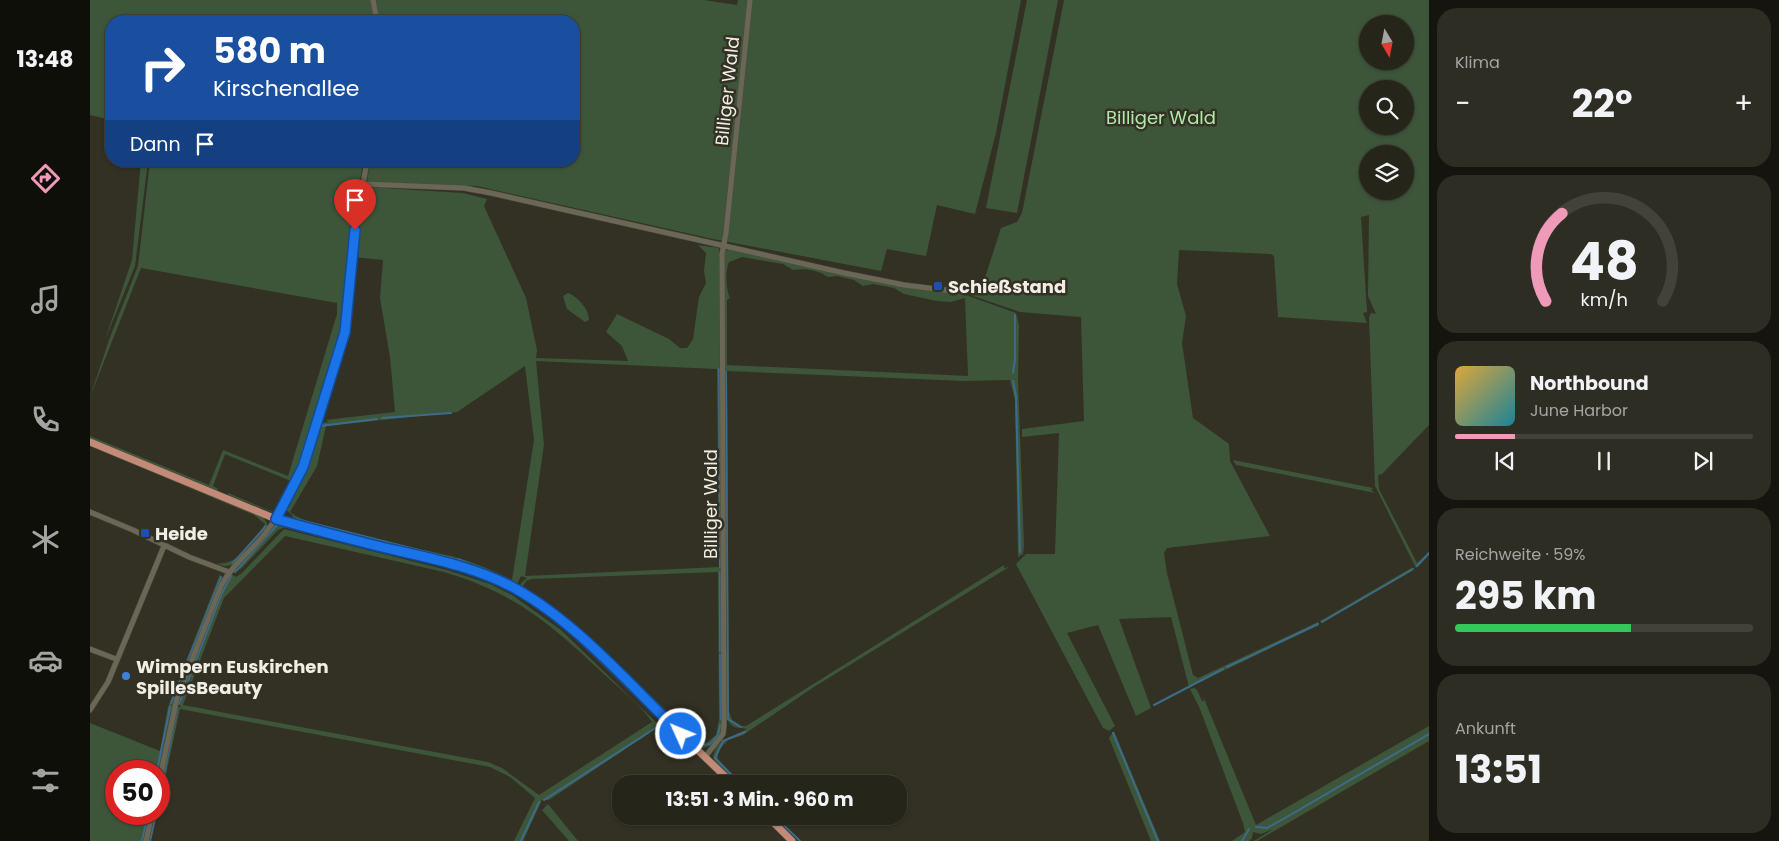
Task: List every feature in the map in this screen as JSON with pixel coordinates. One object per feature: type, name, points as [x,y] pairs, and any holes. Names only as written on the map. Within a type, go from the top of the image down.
[{"type":"main road","points":[[90,442],[276,519],[332,535],[457,565],[486,575],[516,589],[569,627],[724,775]]},
{"type":"main road","points":[[776,825],[792,841]]},
{"type":"street","points":[[373,0],[376,15]]},
{"type":"street","name":"Billiger Wald","points":[[705,757],[723,734],[722,263],[750,0]]},
{"type":"street","points":[[164,760],[178,698],[221,586],[229,572],[276,519],[303,467],[346,326],[351,262],[366,167]]},
{"type":"street","points":[[363,184],[478,190],[844,274],[904,285],[961,292]]},
{"type":"street","points":[[90,512],[164,546],[229,572]]},
{"type":"street","points":[[90,710],[104,690],[164,546]]},
{"type":"street","points":[[90,649],[116,660]]},
{"type":"street","points":[[146,841],[150,825]]},
{"type":"green space","points":[[90,0],[371,0],[374,15],[105,15],[105,119],[90,115]]},
{"type":"green space","points":[[375,0],[704,0],[737,5],[738,0],[1021,0],[996,133],[975,214],[937,205],[926,256],[887,249],[881,271],[713,239],[477,186],[367,182],[369,167],[580,167],[580,15],[378,15]]},
{"type":"green space","points":[[1027,0],[1058,0],[1017,213],[986,208]]},
{"type":"green space","name":"Billiger Wald","points":[[1064,0],[1429,0],[1429,425],[1382,474],[1378,475],[1379,489],[1417,563],[1429,552],[1429,555],[1416,568],[1375,486],[1369,317],[1371,313],[1376,314],[1368,296],[1369,215],[1361,217],[1367,312],[1363,313],[1367,323],[1278,317],[1274,256],[1271,254],[1179,250],[1177,284],[1186,316],[1182,343],[1193,418],[1229,444],[1230,461],[1270,536],[1167,548],[1164,553],[1167,573],[1193,675],[1198,678],[1318,622],[1319,625],[1189,687],[1171,617],[1119,619],[1151,708],[1136,716],[1098,625],[1067,633],[1115,726],[1109,731],[1103,728],[1016,564],[1026,554],[1055,554],[1059,433],[1022,437],[1022,429],[1084,421],[1081,317],[1020,312],[961,292],[962,288],[980,293],[1001,228],[1017,222],[1022,213]]},
{"type":"green space","points":[[140,167],[147,167],[135,266],[105,340],[132,260]]},
{"type":"green space","points":[[149,167],[362,167],[348,267],[345,325],[302,463],[289,491],[274,513],[228,495],[228,493],[273,512],[291,481],[225,454],[213,486],[218,489],[217,491],[187,479],[187,477],[181,477],[90,439],[90,436],[209,485],[223,450],[288,476],[337,314],[337,303],[141,268],[90,397],[109,340],[138,266]]},
{"type":"green space","points":[[367,187],[463,193],[487,199],[484,206],[526,298],[537,350],[536,358],[628,361],[622,346],[606,332],[617,314],[669,339],[680,348],[687,348],[693,339],[699,297],[706,283],[704,271],[706,253],[698,245],[719,248],[722,728],[717,739],[708,747],[700,748],[567,621],[520,588],[521,583],[527,578],[521,576],[517,584],[513,584],[458,562],[457,559],[453,561],[292,520],[293,516],[284,508],[290,506],[287,502],[305,466],[319,423],[329,422],[325,420],[395,412],[390,357],[380,298],[383,260],[353,257],[361,205]],"holes":[[[536,361],[717,369],[719,567],[525,576],[544,445]],[[525,366],[534,440],[512,580],[459,558],[341,532],[301,519],[290,512],[317,466],[326,426],[457,412]],[[718,572],[719,720],[716,735],[705,744],[702,744],[571,621],[523,586],[526,581],[531,579]]]},
{"type":"green space","points":[[730,249],[856,278],[966,295],[1016,313],[1019,325],[1018,380],[1024,546],[1023,554],[1018,557],[1015,400],[1010,380],[965,381],[727,371],[729,711],[732,720],[741,726],[746,726],[1004,565],[1004,568],[1009,567],[814,687],[743,735],[728,740],[717,752],[718,759],[733,775],[728,775],[715,763],[713,757],[718,745],[747,729],[733,726],[726,717],[725,251]],"holes":[[[742,257],[783,264],[793,270],[811,270],[828,277],[837,276],[854,280],[863,286],[873,284],[894,288],[904,294],[937,301],[951,302],[965,298],[968,376],[727,365],[727,300],[730,298],[726,280],[729,262]]]},
{"type":"green space","points":[[568,293],[576,297],[582,304],[589,316],[589,320],[585,322],[567,309],[563,296]]},
{"type":"green space","points":[[90,446],[263,517],[267,523],[266,529],[236,563],[226,566],[216,563],[231,561],[238,557],[245,551],[265,524],[254,515]]},
{"type":"green space","points":[[1233,460],[1373,488],[1371,490],[1375,493],[1236,465]]},
{"type":"green space","points":[[277,523],[286,527],[278,530],[241,569],[233,573]]},
{"type":"green space","points":[[291,527],[455,567],[509,589],[525,598],[562,625],[662,720],[662,723],[570,633],[533,604],[502,587],[452,568],[313,535]]},
{"type":"green space","points":[[284,529],[447,570],[490,584],[512,595],[561,630],[660,726],[549,800],[542,800],[523,841],[514,841],[535,798],[510,777],[490,767],[180,709],[169,760],[165,760],[177,707],[181,707],[178,703],[223,586],[231,574],[236,577]],"holes":[[[285,536],[444,572],[492,590],[532,613],[587,658],[636,703],[652,722],[539,795],[502,768],[488,762],[183,705],[224,598]]]},
{"type":"green space","points":[[1413,567],[1412,571],[1321,623],[1320,621]]},
{"type":"green space","points":[[220,574],[222,579],[176,696],[161,760],[105,760],[105,825],[148,825],[145,841],[90,841],[90,723],[160,751],[168,707]]},
{"type":"green space","points":[[1194,688],[1197,690],[1202,701],[1204,701],[1203,697],[1205,701],[1256,825],[1429,726],[1429,741],[1257,841],[1254,841],[1273,829],[1261,834],[1253,832],[1252,838],[1249,841],[1232,841],[1245,832],[1243,823],[1200,709],[1190,689]]},
{"type":"green space","points":[[1114,731],[1160,841],[1151,841],[1109,738]]},
{"type":"green space","points":[[548,804],[578,841],[569,841],[542,810]]},
{"type":"waterway","points":[[294,478],[337,346],[346,302]]},
{"type":"waterway","points":[[1013,373],[1015,359],[1015,315]]},
{"type":"waterway","points":[[719,369],[720,567]]},
{"type":"waterway","points":[[726,372],[728,719],[741,727]]},
{"type":"waterway","points":[[1013,381],[1016,396],[1020,552]]},
{"type":"waterway","points":[[382,418],[451,413]]},
{"type":"waterway","points":[[290,499],[306,469],[320,426],[377,419]]},
{"type":"waterway","points":[[275,512],[292,482]]},
{"type":"waterway","points":[[296,519],[454,559]]},
{"type":"waterway","points":[[235,572],[277,525]]},
{"type":"waterway","points":[[233,563],[266,526]]},
{"type":"waterway","points":[[1417,566],[1429,553]]},
{"type":"waterway","points":[[458,559],[511,581]]},
{"type":"waterway","points":[[1322,622],[1413,569]]},
{"type":"waterway","points":[[720,572],[720,651]]},
{"type":"waterway","points":[[179,704],[222,593],[231,576]]},
{"type":"waterway","points":[[171,703],[221,577]]},
{"type":"waterway","points":[[1227,667],[1318,624]]},
{"type":"waterway","points":[[720,655],[721,719]]},
{"type":"waterway","points":[[1154,705],[1223,669]]},
{"type":"waterway","points":[[159,760],[170,707]]},
{"type":"waterway","points":[[167,760],[177,710]]},
{"type":"waterway","points":[[699,745],[710,744],[718,735],[720,725]]},
{"type":"waterway","points":[[544,800],[657,727]]},
{"type":"waterway","points":[[731,775],[715,758],[723,741],[745,732]]},
{"type":"waterway","points":[[1113,733],[1158,841]]},
{"type":"waterway","points":[[1256,827],[1267,828],[1429,734]]},
{"type":"waterway","points":[[521,841],[539,802]]},
{"type":"waterway","points":[[142,841],[146,825]]},
{"type":"waterway","points":[[150,841],[154,825]]},
{"type":"waterway","points":[[783,825],[800,841]]},
{"type":"waterway","points":[[1242,841],[1249,829]]},
{"type":"place","name":"Schießstand","points":[[938,286]]},
{"type":"place","name":"Heide","points":[[145,533]]},
{"type":"place","name":"Wimpern Euskirchen SpillesBeauty","points":[[126,676]]},
{"type":"route","points":[[355,230],[345,332],[303,467],[276,519],[332,535],[457,565],[486,575],[516,589],[560,619],[681,734]]}]
